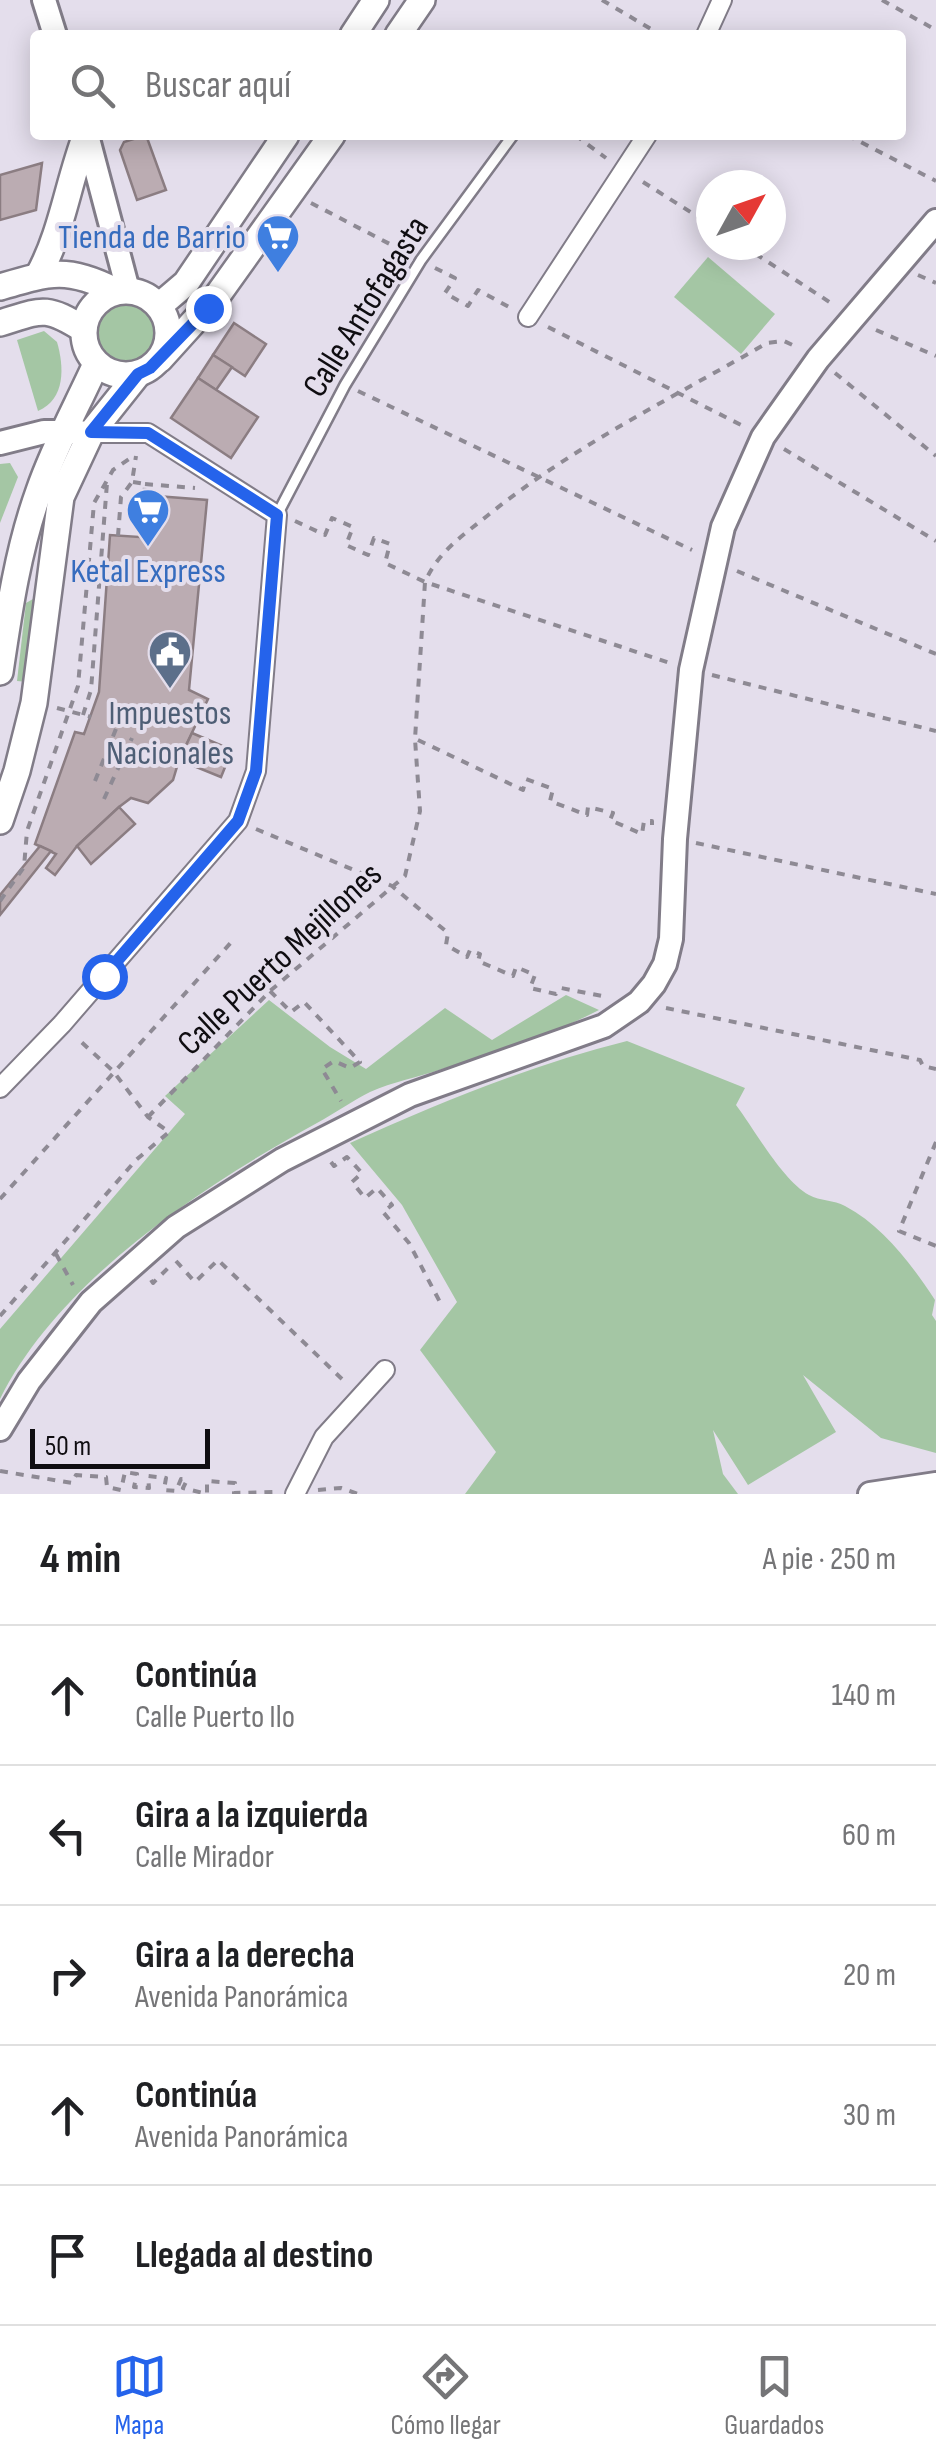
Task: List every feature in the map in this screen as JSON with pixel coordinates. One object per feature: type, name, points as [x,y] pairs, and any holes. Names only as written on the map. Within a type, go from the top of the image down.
[{"type":"main road","points":[[355,30],[376,0]]},
{"type":"main road","points":[[401,30],[422,0]]},
{"type":"main road","points":[[38,276],[53,248],[69,180],[84,140]]},
{"type":"main road","points":[[159,306],[186,284],[283,140]]},
{"type":"main road","points":[[0,821],[34,703],[61,497],[91,432],[138,374],[160,359],[208,308],[329,140]]},
{"type":"main road","points":[[0,287],[58,273],[85,276],[122,291],[140,293],[159,306],[168,332],[160,359]]},
{"type":"main road","points":[[122,291],[93,304],[83,329],[86,348],[96,364],[108,372],[138,374]]},
{"type":"main road","points":[[0,323],[37,311],[55,311],[83,329]]},
{"type":"main road","points":[[0,672],[12,589],[38,494],[62,432],[96,364]]},
{"type":"street","points":[[44,0],[53,30]]},
{"type":"street","points":[[708,30],[722,0]]},
{"type":"street","points":[[87,140],[122,291]]},
{"type":"street","points":[[528,316],[644,140]]},
{"type":"street","points":[[0,1429],[29,1381],[91,1302],[176,1227],[282,1160],[382,1108],[604,1026],[639,1002],[665,964],[671,939],[691,670],[723,527],[763,437],[818,358],[936,221]]},
{"type":"street","points":[[0,442],[44,432],[148,433],[277,515],[256,771],[238,821],[62,1024],[0,1088]]},
{"type":"street","points":[[295,1492],[324,1438],[385,1370]]},
{"type":"street","points":[[870,1494],[936,1484]]},
{"type":"lane","name":"Calle Antofagasta","points":[[277,515],[345,385],[421,260],[508,140]]},
{"type":"path","points":[[602,0],[653,30]]},
{"type":"path","points":[[882,0],[936,30]]},
{"type":"path","points":[[856,140],[936,182]]},
{"type":"path","points":[[293,194],[455,278],[445,293],[468,306],[478,290],[763,437],[936,541]]},
{"type":"path","points":[[764,260],[851,318],[936,356]]},
{"type":"path","points":[[424,582],[432,564],[447,548],[538,475],[767,342],[784,341],[818,358],[936,456]]},
{"type":"path","points":[[345,385],[715,562],[936,654]]},
{"type":"path","points":[[0,901],[24,868],[28,831],[78,686],[94,503],[108,478],[124,460],[136,454],[132,482],[121,497],[118,536]]},
{"type":"path","points":[[83,715],[91,690],[108,478]]},
{"type":"path","points":[[132,482],[210,489]]},
{"type":"path","points":[[142,537],[145,484]]},
{"type":"path","points":[[106,496],[121,497]]},
{"type":"path","points":[[86,501],[94,503]]},
{"type":"path","points":[[277,515],[324,535],[332,518],[354,527],[346,545],[368,556],[374,538],[390,544],[385,563],[424,582],[691,670],[936,730]]},
{"type":"path","name":"Calle Puerto Mejillones","points":[[148,1117],[270,991],[405,876],[420,811],[416,739],[424,582]]},
{"type":"path","points":[[78,592],[85,592]]},
{"type":"path","points":[[85,600],[105,600]]},
{"type":"path","points":[[51,706],[91,717]]},
{"type":"path","points":[[95,780],[117,725]]},
{"type":"path","points":[[104,799],[132,738]]},
{"type":"path","points":[[416,739],[523,790],[526,779],[553,788],[550,801],[587,815],[588,806],[613,813],[610,820],[642,834],[644,821],[652,821],[650,838],[676,839],[936,894]]},
{"type":"path","points":[[238,821],[392,886],[448,933],[446,946],[467,957],[470,950],[480,954],[478,961],[513,976],[516,968],[534,974],[530,988],[556,994],[561,988],[639,1002],[920,1060],[923,1066],[936,1069]]},
{"type":"path","points":[[0,1199],[235,938]]},
{"type":"path","points":[[270,991],[291,1012],[304,1002],[360,1062],[350,1068],[334,1061],[322,1069],[341,1102],[371,1092],[382,1108]]},
{"type":"path","points":[[0,1316],[136,1160],[168,1132],[148,1117],[113,1071],[62,1024]]},
{"type":"path","points":[[316,1142],[334,1166],[348,1157],[362,1173],[352,1182],[365,1198],[377,1188],[392,1205],[383,1212],[409,1243],[441,1304]]},
{"type":"path","points":[[936,1142],[899,1231],[936,1246]]},
{"type":"path","points":[[55,1252],[74,1287],[91,1302]]},
{"type":"path","points":[[136,1260],[153,1282],[176,1260],[195,1282],[218,1260],[361,1397]]},
{"type":"path","points":[[0,1471],[72,1483],[76,1475],[106,1477],[107,1488],[121,1490],[126,1472],[136,1474],[134,1487],[149,1488],[148,1476],[166,1478],[164,1490],[176,1492],[180,1479],[187,1480],[184,1488],[207,1494],[207,1482],[236,1483],[234,1493],[341,1488],[358,1494]]},
{"type":"green space","points":[[705,260],[712,260],[775,314],[741,354],[674,297]]},
{"type":"green space","points":[[126,303],[146,312],[155,332],[146,352],[126,361],[106,352],[97,332],[106,312]]},
{"type":"green space","points":[[44,331],[57,342],[61,381],[54,399],[38,411],[17,340]]},
{"type":"green space","points":[[10,463],[18,477],[0,523],[0,464]]},
{"type":"green space","points":[[37,600],[28,682],[17,681],[26,603]]},
{"type":"green space","points":[[566,995],[599,1010],[522,1043],[370,1092],[183,1206],[96,1276],[59,1314],[26,1356],[0,1399],[0,1329],[185,1114],[165,1096],[269,1000],[366,1069],[445,1008],[492,1040]]},
{"type":"green space","points":[[627,1041],[745,1088],[736,1105],[789,1178],[809,1195],[859,1214],[896,1247],[917,1273],[935,1300],[932,1315],[936,1321],[936,1453],[881,1438],[803,1375],[836,1432],[748,1485],[713,1430],[723,1474],[738,1494],[465,1494],[496,1452],[420,1350],[457,1302],[402,1205],[350,1143],[486,1086]]},
{"type":"building","points":[[148,140],[166,190],[137,200],[120,150],[124,142]]},
{"type":"building","points":[[42,163],[36,210],[0,220],[0,175]]},
{"type":"building","points":[[234,323],[266,344],[245,376],[213,355]]},
{"type":"building","points":[[213,355],[232,367],[216,390],[198,378]]},
{"type":"building","points":[[198,378],[258,417],[231,458],[171,418]]},
{"type":"building","points":[[156,496],[207,500],[189,690],[208,699],[173,780],[148,803],[131,798],[119,807],[77,846],[55,875],[46,868],[56,854],[35,844],[75,732],[84,734],[99,692],[110,535],[154,538]]},
{"type":"building","points":[[192,733],[232,750],[221,777],[179,760]]},
{"type":"building","points":[[119,807],[135,824],[91,864],[77,846]]},
{"type":"building","points":[[40,846],[51,851],[0,915],[0,895]]},
{"type":"place","name":"Tienda de Barrio","points":[[278,274]]},
{"type":"place","name":"Ketal Express","points":[[148,548]]},
{"type":"place","name":"Impuestos Nacionales","points":[[170,690]]},
{"type":"route","points":[[104,976],[238,821],[256,771],[277,515],[148,433],[91,432],[138,374],[150,368],[208,308]]}]
